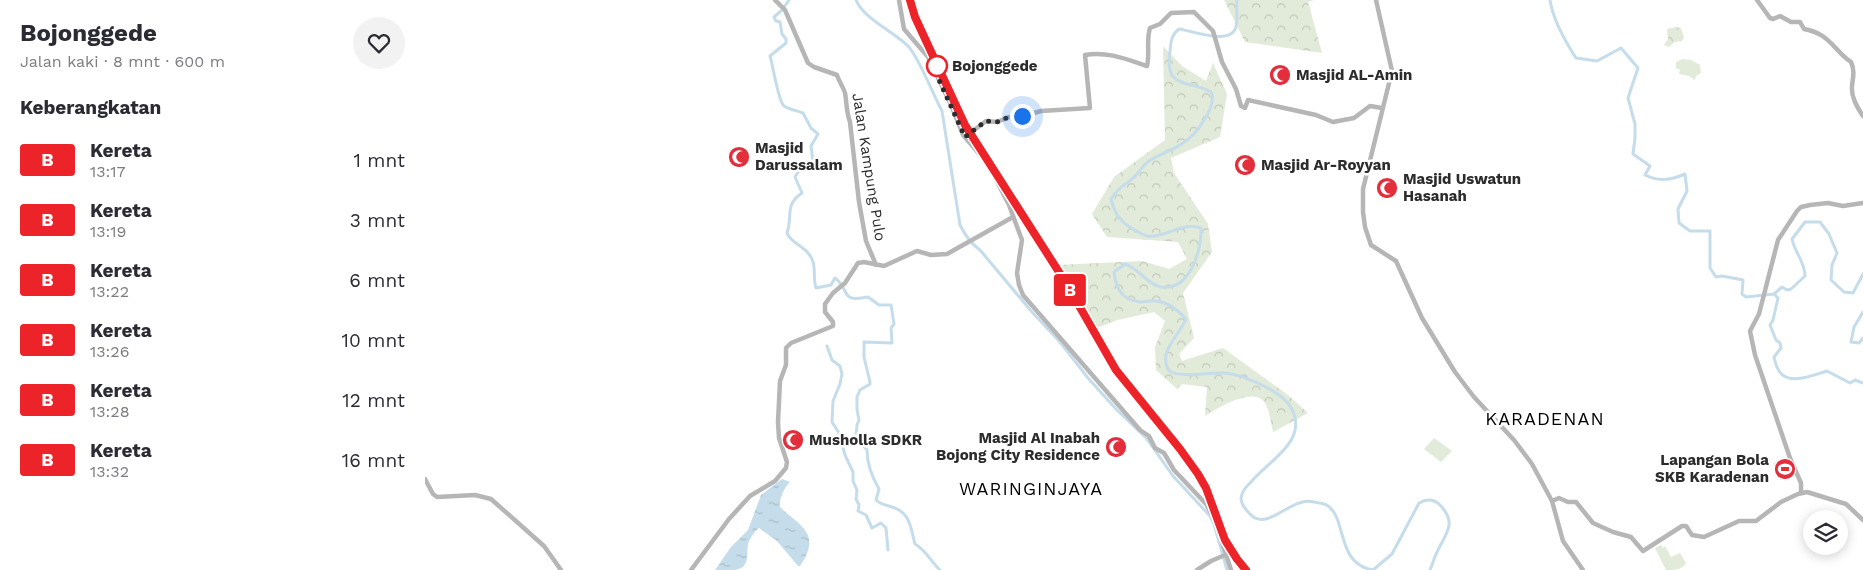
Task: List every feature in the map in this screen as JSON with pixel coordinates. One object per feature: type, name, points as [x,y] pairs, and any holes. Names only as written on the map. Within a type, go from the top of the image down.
[{"type":"main road","name":"Jalan Kampung Pulo","points":[[775,0],[795,29],[808,63],[814,67],[837,74],[843,89],[846,112],[850,121],[859,202],[866,241],[876,265]]},
{"type":"main road","points":[[899,0],[904,29],[928,57],[965,137],[988,164],[1013,216],[1022,240],[1017,279],[1025,298],[1140,430],[1149,436],[1153,447],[1164,453],[1175,470],[1205,504],[1215,520],[1224,555],[1231,570]]},
{"type":"main road","points":[[1376,0],[1392,71],[1363,196],[1364,222],[1371,245],[1396,261],[1422,318],[1455,372],[1473,397],[1520,447],[1552,501],[1562,538],[1583,570]]},
{"type":"main road","points":[[1757,0],[1770,18],[1773,19],[1780,16],[1791,22],[1800,22],[1804,29],[1821,35],[1837,49],[1842,57],[1851,62],[1854,76],[1853,98],[1863,116]]},
{"type":"main road","points":[[965,137],[986,121],[997,122],[1009,117],[1016,118],[1041,111],[1090,108],[1085,55],[1096,53],[1110,54],[1147,66],[1150,28],[1159,24],[1171,14],[1194,12],[1213,31],[1221,59],[1236,89],[1240,105],[1245,108],[1248,100],[1335,124],[1351,121],[1371,109],[1382,110]]},
{"type":"main road","points":[[1801,492],[1801,483],[1790,458],[1750,336],[1751,330],[1759,314],[1778,240],[1799,209],[1804,206],[1825,203],[1843,206],[1863,203]]},
{"type":"main road","points":[[691,570],[729,519],[750,496],[775,481],[787,468],[787,462],[779,438],[780,381],[785,365],[787,347],[791,343],[833,326],[833,322],[825,312],[824,306],[829,297],[845,283],[859,263],[864,262],[884,266],[917,251],[931,255],[945,255],[1013,216]]},
{"type":"main road","points":[[425,479],[433,494],[437,496],[475,495],[491,499],[544,546],[561,570]]},
{"type":"main road","points":[[1552,501],[1559,498],[1568,502],[1576,502],[1593,523],[1613,532],[1631,537],[1643,551],[1682,526],[1686,526],[1692,536],[1700,537],[1739,521],[1756,521],[1781,502],[1801,492],[1812,493],[1845,504],[1863,520]]},
{"type":"main road","points":[[1197,570],[1224,555]]},
{"type":"green space","points":[[1224,0],[1314,0],[1308,2],[1322,53],[1245,42]]},
{"type":"green space","points":[[1681,28],[1684,38],[1682,41],[1675,42],[1669,47],[1664,45],[1668,39],[1667,29]]},
{"type":"green space","points":[[1163,46],[1182,66],[1206,81],[1213,63],[1227,94],[1220,137],[1171,158],[1174,173],[1208,224],[1212,252],[1183,293],[1194,338],[1179,354],[1182,361],[1223,348],[1288,395],[1308,413],[1273,432],[1266,405],[1261,399],[1254,397],[1246,397],[1227,403],[1205,416],[1207,387],[1182,384],[1177,389],[1156,370],[1155,347],[1165,321],[1154,312],[1118,320],[1094,329],[1057,265],[1142,261],[1169,269],[1187,259],[1178,242],[1107,237],[1092,214],[1114,177],[1165,140]]},
{"type":"green space","points":[[1683,59],[1691,60],[1700,65],[1701,73],[1696,76],[1695,80],[1689,76],[1679,74],[1680,70],[1676,68],[1676,62]]},
{"type":"green space","points":[[1434,438],[1452,451],[1441,462],[1424,449]]},
{"type":"green space","name":"Lapangan Bola SKB Karadenan","points":[[1789,458],[1797,475],[1780,480],[1773,463]]},
{"type":"green space","points":[[1661,545],[1663,548],[1665,546],[1671,557],[1680,553],[1686,563],[1685,565],[1677,569],[1666,570],[1655,548]]},
{"type":"water","points":[[782,479],[790,482],[782,494],[780,507],[801,526],[809,538],[809,546],[800,566],[777,541],[759,528],[749,542],[747,560],[743,566],[735,570],[715,570],[731,547],[748,530],[761,495]]},
{"type":"waterway","points":[[789,0],[774,17],[776,21],[780,22],[786,43],[770,56],[782,103],[786,107],[803,113],[811,128],[818,134],[811,146],[813,161],[798,172],[795,177],[802,193],[796,197],[791,206],[787,233],[811,257],[814,266],[816,288],[831,285],[835,278],[849,297],[868,297],[879,305],[891,305],[894,324],[891,328],[892,343],[864,342],[864,357],[870,384],[860,390],[857,397],[859,420],[856,437],[867,450],[870,470],[879,489],[876,500],[897,509],[905,515],[910,524],[915,544],[922,549],[940,570]]},
{"type":"waterway","points":[[856,0],[865,13],[912,51],[942,111],[960,225],[966,235],[1060,342],[1088,378],[1147,439],[1173,476],[1210,516],[1227,570]]},
{"type":"waterway","points":[[1237,0],[1237,24],[1233,33],[1219,37],[1179,29],[1172,39],[1169,63],[1174,78],[1211,92],[1211,105],[1204,120],[1193,134],[1179,146],[1147,163],[1135,176],[1118,189],[1111,199],[1114,209],[1121,220],[1145,235],[1160,235],[1180,228],[1194,226],[1201,228],[1199,247],[1192,267],[1180,283],[1171,287],[1161,287],[1151,283],[1125,264],[1114,272],[1116,284],[1121,293],[1129,299],[1140,302],[1154,301],[1165,303],[1186,319],[1166,355],[1166,365],[1171,372],[1190,375],[1224,373],[1241,376],[1270,389],[1290,406],[1295,418],[1295,429],[1292,439],[1242,493],[1242,502],[1250,514],[1257,519],[1264,519],[1272,517],[1296,504],[1305,502],[1325,504],[1334,512],[1348,551],[1353,559],[1361,566],[1373,570],[1392,554],[1419,503],[1432,500],[1445,511],[1448,516],[1449,526],[1430,570]]},
{"type":"waterway","points":[[1550,0],[1557,23],[1576,58],[1597,61],[1621,48],[1638,68],[1628,98],[1635,124],[1633,154],[1650,166],[1645,175],[1655,179],[1675,178],[1685,174],[1687,191],[1678,209],[1679,223],[1690,231],[1710,231],[1710,268],[1716,277],[1722,276],[1743,280],[1742,294],[1746,297],[1774,294],[1782,287],[1787,290],[1791,289],[1805,276],[1805,271],[1792,239],[1805,222],[1820,222],[1829,234],[1837,253],[1832,265],[1831,280],[1844,292],[1853,293],[1863,274]]},
{"type":"waterway","points":[[1774,294],[1778,298],[1770,325],[1776,340],[1780,343],[1781,348],[1774,357],[1782,374],[1794,379],[1827,371],[1850,383],[1855,380],[1863,383]]},
{"type":"waterway","points":[[1863,312],[1854,327],[1851,342],[1859,343],[1863,338]]},
{"type":"waterway","points":[[827,346],[832,360],[840,366],[842,374],[833,401],[832,422],[839,433],[845,455],[853,472],[853,481],[857,490],[856,499],[859,505],[858,511],[866,515],[872,528],[881,523],[886,528],[888,550]]},
{"type":"railway","points":[[910,0],[915,17],[965,125],[1066,283],[1111,363],[1198,474],[1224,536],[1237,559],[1246,570]]},
{"type":"train","name":"B","points":[[910,0],[915,17],[965,125],[1066,283],[1119,375],[1189,460],[1198,474],[1206,488],[1225,540],[1246,570]]},
{"type":"place","name":"Bojonggede","points":[[937,66]]},
{"type":"place","name":"Masjid AL-Amin","points":[[1280,75]]},
{"type":"place","name":"Masjid Darussalam","points":[[739,157]]},
{"type":"place","name":"Masjid Ar-Royyan","points":[[1245,165]]},
{"type":"place","name":"Masjid Uswatun Hasanah","points":[[1387,188]]},
{"type":"place","name":"Musholla SDKR","points":[[793,440]]},
{"type":"place","name":"Masjid Al Inabah Bojong City Residence","points":[[1116,447]]},
{"type":"place","name":"Lapangan Bola SKB Karadenan","points":[[1785,469]]},
{"type":"district","name":"KARADENAN","points":[[1545,418]]},
{"type":"district","name":"WARINGINJAYA","points":[[1031,488]]},
{"type":"route","points":[[937,66],[934,69],[965,137],[986,121],[997,122],[1009,117],[1016,118],[1022,116]]}]
